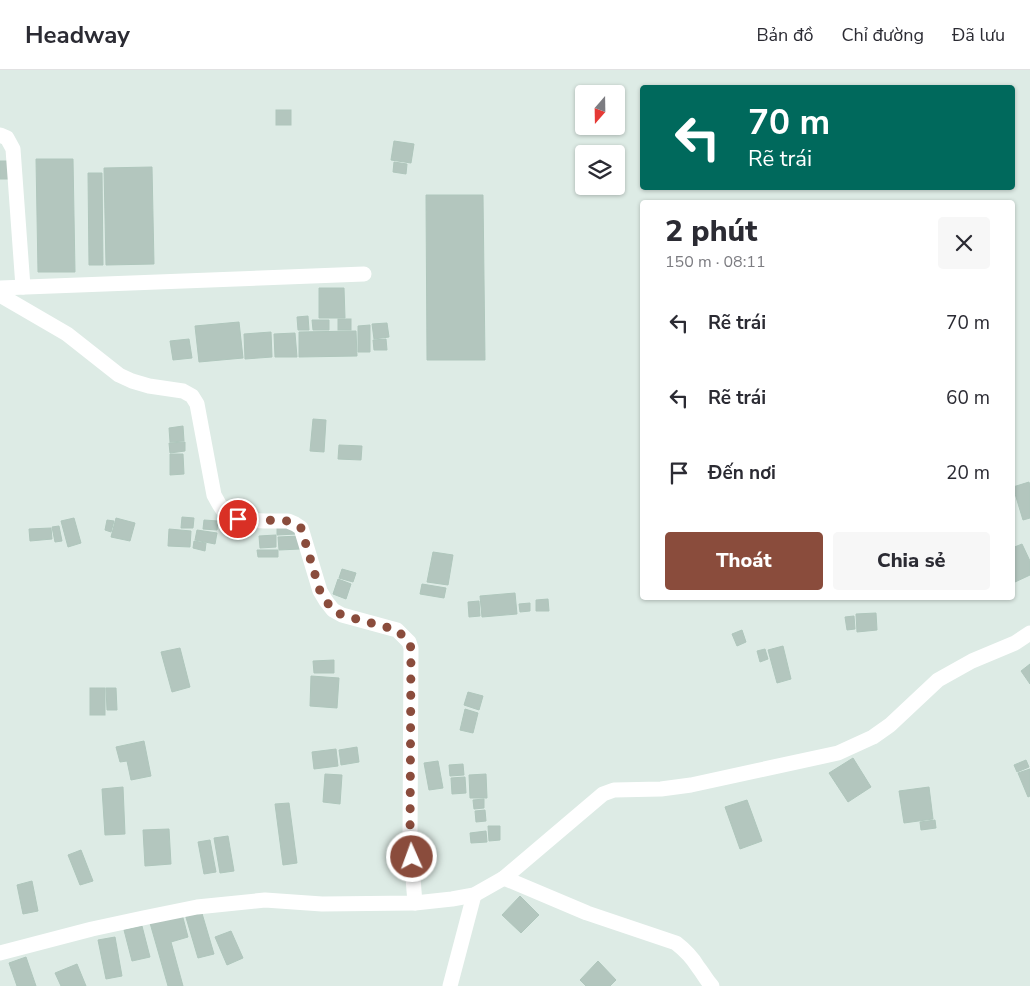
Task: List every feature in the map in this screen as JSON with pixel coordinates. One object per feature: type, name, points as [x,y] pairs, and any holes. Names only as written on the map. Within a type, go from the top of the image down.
[{"type":"street","points":[[0,135],[7,138],[14,149],[23,287]]},
{"type":"street","points":[[0,288],[364,274]]},
{"type":"street","points":[[0,295],[68,334],[119,375],[149,386],[183,392],[192,396],[197,404],[214,495],[220,507],[228,516],[238,519],[288,521],[301,528],[320,591],[333,610],[342,615],[397,630],[409,642],[411,648],[410,841],[415,903]]},
{"type":"street","points":[[0,953],[101,927],[197,907],[265,900],[322,904],[415,903],[474,895],[504,878],[603,794],[614,790],[661,789],[691,785],[838,753],[873,737],[890,725],[938,680],[972,661],[1016,643],[1030,633]]},
{"type":"street","points":[[504,878],[587,913],[676,943],[686,950],[706,981],[712,986]]},
{"type":"street","points":[[450,986],[474,895]]},
{"type":"building","points":[[276,110],[291,110],[291,125],[276,125]]},
{"type":"building","points":[[394,141],[414,144],[411,163],[391,160]]},
{"type":"building","points":[[36,159],[73,159],[75,272],[38,272]]},
{"type":"building","points":[[0,161],[12,161],[12,179],[0,179]]},
{"type":"building","points":[[394,162],[407,164],[406,174],[393,172]]},
{"type":"building","points":[[152,167],[154,264],[106,265],[104,168]]},
{"type":"building","points":[[88,173],[102,173],[103,265],[89,265]]},
{"type":"building","points":[[426,195],[483,195],[485,360],[427,360]]},
{"type":"building","points":[[319,288],[344,288],[345,318],[319,318]]},
{"type":"building","points":[[308,316],[309,330],[298,330],[297,317]]},
{"type":"building","points":[[338,319],[351,319],[351,330],[338,330]]},
{"type":"building","points":[[312,320],[329,320],[329,330],[313,330]]},
{"type":"building","points":[[239,322],[243,358],[199,362],[195,326]]},
{"type":"building","points":[[387,323],[389,337],[374,339],[372,324]]},
{"type":"building","points":[[370,325],[370,352],[358,352],[358,326]]},
{"type":"building","points":[[356,331],[357,356],[299,357],[299,332]]},
{"type":"building","points":[[271,332],[272,357],[245,359],[244,334]]},
{"type":"building","points":[[295,333],[297,357],[275,357],[274,334]]},
{"type":"building","points":[[189,339],[192,358],[173,360],[170,341]]},
{"type":"building","points":[[386,339],[387,350],[374,350],[373,340]]},
{"type":"building","points":[[313,419],[326,420],[324,452],[310,451]]},
{"type":"building","points":[[183,426],[184,441],[170,442],[169,428]]},
{"type":"building","points":[[185,442],[185,451],[170,453],[169,443]]},
{"type":"building","points":[[339,445],[362,446],[361,460],[338,459]]},
{"type":"building","points":[[170,454],[183,454],[184,474],[170,475]]},
{"type":"building","points":[[1029,482],[1030,518],[1023,520],[1015,494],[1015,486]]},
{"type":"building","points":[[182,517],[194,518],[193,528],[181,528]]},
{"type":"building","points":[[74,518],[81,543],[68,547],[61,521]]},
{"type":"building","points":[[116,518],[135,523],[130,541],[111,537]]},
{"type":"building","points":[[107,520],[114,521],[111,532],[105,530]]},
{"type":"building","points":[[204,520],[218,521],[217,530],[203,529]]},
{"type":"building","points":[[296,522],[296,534],[277,535],[277,524]]},
{"type":"building","points":[[59,526],[62,541],[55,542],[52,527]]},
{"type":"building","points":[[51,528],[52,539],[30,541],[29,529]]},
{"type":"building","points":[[169,529],[191,531],[190,547],[168,546]]},
{"type":"building","points":[[197,530],[217,533],[215,544],[195,540]]},
{"type":"building","points":[[276,535],[276,547],[260,548],[259,536]]},
{"type":"building","points":[[300,536],[300,549],[279,550],[278,537]]},
{"type":"building","points":[[194,541],[206,543],[205,551],[193,548]]},
{"type":"building","points":[[1022,544],[1030,561],[1030,575],[1015,582],[1015,547]]},
{"type":"building","points":[[257,550],[278,550],[278,557],[258,557]]},
{"type":"building","points":[[433,552],[453,555],[448,585],[427,582]]},
{"type":"building","points":[[342,569],[356,573],[353,582],[339,578]]},
{"type":"building","points":[[338,579],[351,584],[346,599],[333,594]]},
{"type":"building","points":[[422,584],[446,588],[444,598],[420,594]]},
{"type":"building","points":[[515,593],[517,614],[482,617],[480,596]]},
{"type":"building","points":[[548,599],[549,611],[536,611],[536,600]]},
{"type":"building","points":[[479,601],[480,616],[469,617],[468,602]]},
{"type":"building","points":[[530,603],[530,611],[520,612],[519,604]]},
{"type":"building","points":[[876,613],[877,630],[857,632],[856,614]]},
{"type":"building","points":[[854,616],[855,629],[847,630],[845,617]]},
{"type":"building","points":[[742,630],[746,642],[737,646],[732,634]]},
{"type":"building","points":[[783,646],[791,679],[777,683],[768,650]]},
{"type":"building","points":[[180,648],[190,687],[172,692],[161,652]]},
{"type":"building","points":[[765,649],[768,659],[760,662],[757,651]]},
{"type":"building","points":[[334,660],[334,673],[314,673],[313,661]]},
{"type":"building","points":[[1030,664],[1030,684],[1021,671]]},
{"type":"building","points":[[311,676],[339,678],[337,708],[310,706]]},
{"type":"building","points":[[90,688],[105,688],[105,715],[90,715]]},
{"type":"building","points":[[106,688],[116,688],[117,710],[107,710]]},
{"type":"building","points":[[468,692],[483,696],[479,710],[464,705]]},
{"type":"building","points":[[465,709],[478,713],[473,733],[460,730]]},
{"type":"building","points":[[144,741],[151,776],[131,780],[127,761],[120,762],[116,747]]},
{"type":"building","points":[[357,747],[359,762],[341,765],[339,750]]},
{"type":"building","points":[[336,749],[338,766],[314,769],[312,752]]},
{"type":"building","points":[[853,758],[871,787],[848,802],[829,773]]},
{"type":"building","points":[[1026,760],[1029,767],[1017,772],[1014,765]]},
{"type":"building","points":[[438,761],[443,788],[429,790],[424,763]]},
{"type":"building","points":[[463,764],[464,775],[450,776],[449,765]]},
{"type":"building","points":[[1030,769],[1030,796],[1028,797],[1018,773]]},
{"type":"building","points":[[325,774],[342,775],[340,804],[323,802]]},
{"type":"building","points":[[486,774],[487,798],[470,798],[469,775]]},
{"type":"building","points":[[465,777],[466,793],[452,794],[451,778]]},
{"type":"building","points":[[123,787],[125,834],[105,835],[102,789]]},
{"type":"building","points":[[929,787],[933,819],[904,823],[899,791]]},
{"type":"building","points":[[484,799],[484,808],[474,809],[473,800]]},
{"type":"building","points":[[747,800],[762,841],[740,849],[725,807]]},
{"type":"building","points":[[289,803],[297,863],[283,865],[275,804]]},
{"type":"building","points":[[485,810],[486,821],[476,822],[475,811]]},
{"type":"building","points":[[935,820],[936,828],[921,830],[920,822]]},
{"type":"building","points":[[488,826],[500,826],[500,840],[489,841]]},
{"type":"building","points":[[169,829],[171,864],[145,866],[143,830]]},
{"type":"building","points":[[486,831],[487,842],[471,843],[470,833]]},
{"type":"building","points":[[228,836],[234,871],[220,873],[214,838]]},
{"type":"building","points":[[210,840],[216,872],[204,874],[198,842]]},
{"type":"building","points":[[81,850],[93,881],[80,885],[68,855]]},
{"type":"building","points":[[32,881],[38,911],[23,914],[17,885]]},
{"type":"building","points":[[520,896],[539,915],[521,933],[502,915]]},
{"type":"building","points":[[201,910],[214,954],[198,958],[185,914]]},
{"type":"building","points":[[182,914],[188,937],[171,942],[183,986],[168,986],[150,923]]},
{"type":"building","points":[[142,926],[150,957],[132,961],[124,930]]},
{"type":"building","points":[[231,931],[243,958],[227,965],[215,937]]},
{"type":"building","points":[[115,937],[122,976],[106,979],[98,940]]},
{"type":"building","points":[[26,957],[36,986],[17,986],[9,963]]},
{"type":"building","points":[[598,961],[616,980],[610,986],[586,986],[580,980]]},
{"type":"building","points":[[77,964],[86,986],[61,986],[55,973]]},
{"type":"route","points":[[238,519],[288,521],[301,528],[320,591],[333,610],[342,615],[397,630],[409,642],[411,648],[410,841],[412,857]]}]
